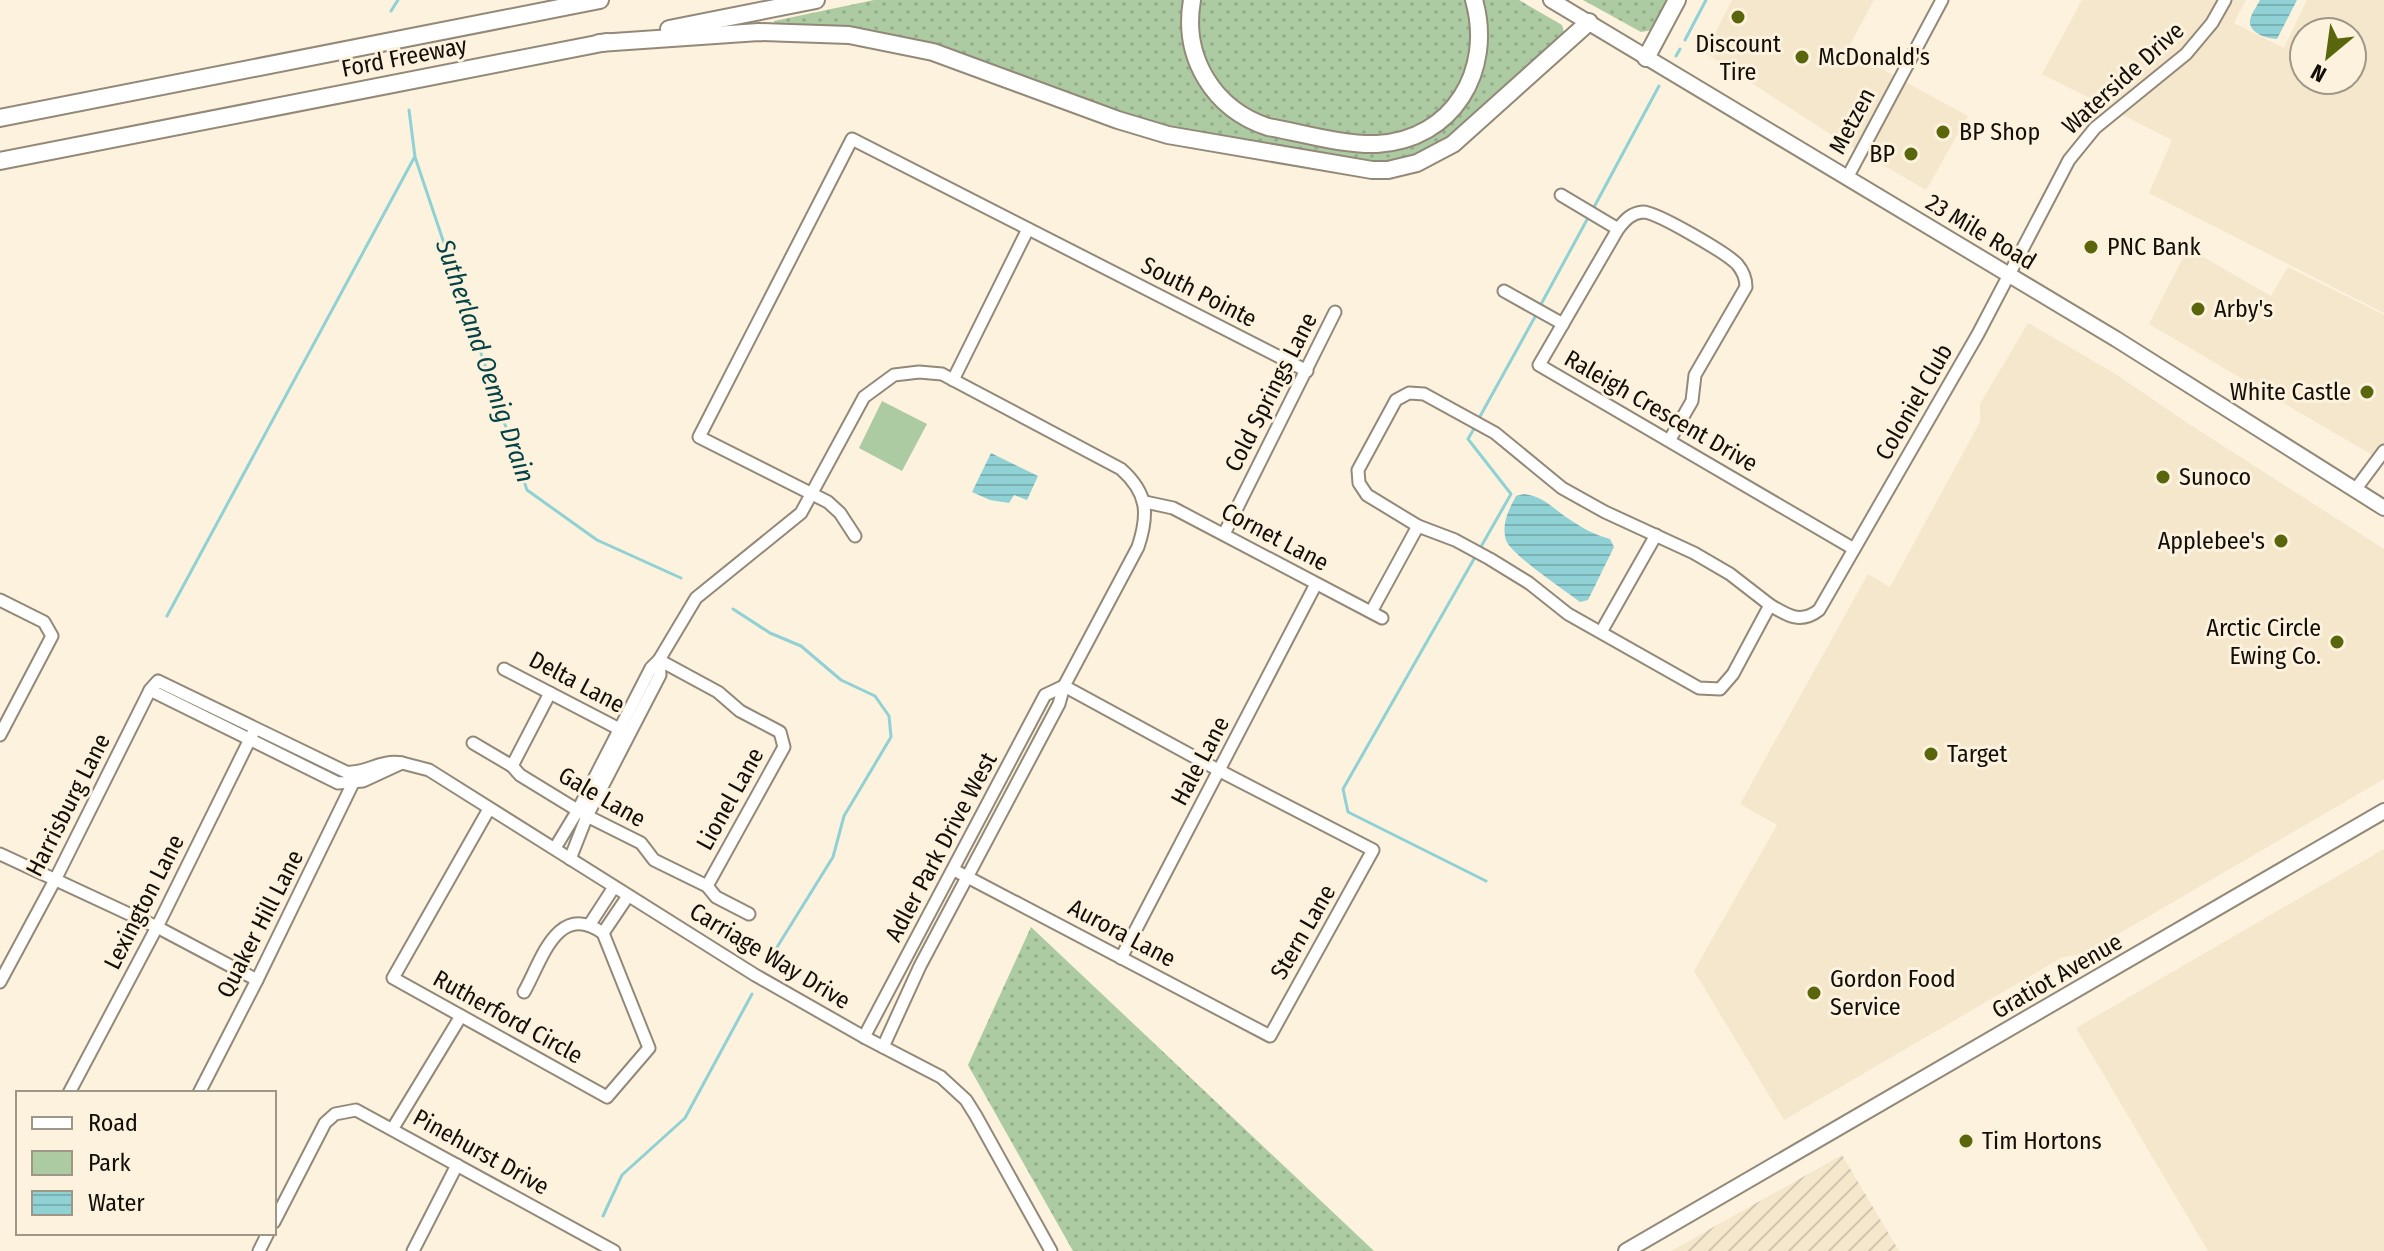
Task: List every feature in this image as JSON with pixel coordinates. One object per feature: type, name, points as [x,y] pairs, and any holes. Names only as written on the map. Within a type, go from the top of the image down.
[{"type":"highway","name":"Ford Freeway","points":[[0,118],[600,0]]},
{"type":"highway","name":"Ford Freeway","points":[[0,161],[816,0]]},
{"type":"highway","points":[[1192,0],[1190,31],[1196,60],[1210,87],[1231,108],[1268,127],[1365,144],[1393,142],[1421,133],[1435,125],[1457,104],[1471,80],[1479,52],[1479,17],[1474,0]]},
{"type":"highway","points":[[1646,58],[1677,0]]},
{"type":"highway","points":[[599,43],[759,32],[849,35],[933,52],[1118,120],[1168,135],[1372,170],[1388,170],[1417,163],[1453,144],[1589,22]]},
{"type":"main road","name":"23 Mile Road","points":[[1551,0],[2176,376],[2384,508]]},
{"type":"main road","name":"Gratiot Avenue","points":[[1626,1251],[2384,811]]},
{"type":"street","name":"Metzen","points":[[1847,178],[1942,0]]},
{"type":"street","name":"Waterside Drive","points":[[2008,274],[2076,149],[2102,122],[2186,54],[2212,23],[2225,0]]},
{"type":"street","name":"South Pointe","points":[[811,494],[699,437],[852,139],[1307,371]]},
{"type":"street","points":[[1561,195],[1618,229],[1635,214],[1658,215],[1732,260],[1746,279],[1746,287],[1695,375],[1692,401],[1669,441]]},
{"type":"street","points":[[953,380],[1028,229]]},
{"type":"street","name":"Raleigh Crescent Drive","points":[[1618,229],[1539,365],[1854,549]]},
{"type":"street","name":"Coloniel Club","points":[[1770,605],[1800,620],[1811,617],[1819,610],[1978,334],[2008,274]]},
{"type":"street","points":[[1504,291],[1563,324]]},
{"type":"street","name":"Cold Springs Lane","points":[[1224,534],[1335,312]]},
{"type":"street","points":[[570,859],[583,813],[624,732],[660,675],[659,660],[696,598],[801,513],[864,397],[894,375],[919,372],[942,374],[1121,469],[1130,477],[1145,502]]},
{"type":"street","points":[[1409,393],[1424,394],[1495,433],[1562,488],[1605,512],[1694,553],[1730,574],[1770,605],[1733,674],[1720,689],[1699,688],[1568,614],[1529,583],[1490,559],[1455,540],[1418,526],[1367,495],[1359,483],[1358,470],[1396,400],[1409,393]]},
{"type":"street","points":[[2355,490],[2384,451]]},
{"type":"street","points":[[811,494],[840,513],[855,536]]},
{"type":"street","name":"Cornet Lane","points":[[1145,502],[1173,508],[1377,615],[1418,526]]},
{"type":"street","name":"Adler Park Drive West","points":[[883,1047],[920,966],[1138,547],[1144,529],[1145,502]]},
{"type":"street","points":[[1601,632],[1656,535]]},
{"type":"street","name":"Hale Lane","points":[[1121,958],[1316,584]]},
{"type":"street","points":[[0,600],[44,622],[52,636],[1,729]]},
{"type":"street","name":"Lionel Lane","points":[[659,660],[718,692],[740,711],[780,732],[784,747],[707,886]]},
{"type":"street","name":"Delta Lane","points":[[504,669],[624,732]]},
{"type":"street","name":"Harrisburg Lane","points":[[0,982],[150,690],[158,681],[252,734]]},
{"type":"street","points":[[1064,686],[1220,771]]},
{"type":"street","name":"Adler Park Drive West","points":[[864,1037],[1045,695],[1064,686]]},
{"type":"street","points":[[512,766],[550,693]]},
{"type":"street","points":[[252,734],[338,783],[355,777]]},
{"type":"street","name":"Lexington Lane","points":[[70,1091],[157,927],[252,734]]},
{"type":"street","name":"Gale Lane","points":[[473,743],[583,813],[641,843],[654,860],[707,886],[716,897],[749,914]]},
{"type":"street","name":"Carriage Way Drive","points":[[355,777],[402,763],[429,770],[755,975],[941,1077],[966,1100],[1051,1251]]},
{"type":"street","name":"Stern Lane","points":[[1220,771],[1373,850],[1270,1036]]},
{"type":"street","name":"Quaker Hill Lane","points":[[200,1091],[355,777]]},
{"type":"street","name":"Rutherford Circle","points":[[489,809],[393,978],[607,1097],[649,1048],[603,933]]},
{"type":"street","points":[[555,848],[583,813]]},
{"type":"street","points":[[0,854],[157,927],[257,980]]},
{"type":"street","name":"Aurora Lane","points":[[954,870],[1270,1036]]},
{"type":"street","points":[[614,887],[590,924],[603,933],[628,896]]},
{"type":"street","name":"Rutherford Circle","points":[[524,992],[554,936],[563,927],[575,922],[590,924]]},
{"type":"street","points":[[393,1128],[461,1016]]},
{"type":"street","name":"Pinehurst Drive","points":[[276,1218],[325,1123],[335,1114],[356,1110],[614,1251]]},
{"type":"street","points":[[413,1251],[457,1165]]},
{"type":"shaded area","points":[[1732,0],[1874,0],[1847,50],[1968,116],[1926,190],[1830,134],[1705,53]]},
{"type":"shaded area","points":[[2082,0],[2246,0],[2234,23],[2284,48],[2288,40],[2288,96],[2368,96],[2368,16],[2299,16],[2307,0],[2384,0],[2384,313],[2149,193],[2172,140],[2042,74]]},
{"type":"shaded area","points":[[2188,248],[2271,296],[2288,267],[2384,315],[2384,462],[2149,324]]},
{"type":"shaded area","points":[[2028,323],[2114,373],[2384,549],[2384,779],[2084,954],[2063,957],[1784,1120],[1694,971],[1777,825],[1740,804],[1868,574],[1890,587],[1980,422],[1980,404]]},
{"type":"shaded area","points":[[2384,849],[2384,1251],[2208,1251],[2076,1028]]},
{"type":"shaded area","points":[[1842,1155],[1899,1251],[1671,1251]]},
{"type":"green space","points":[[874,0],[1184,0],[1185,40],[1196,77],[1219,108],[1235,121],[1263,133],[1378,151],[1396,150],[1409,145],[1461,107],[1473,94],[1480,82],[1487,55],[1488,26],[1483,0],[1519,0],[1562,25],[1564,33],[1463,129],[1435,149],[1396,162],[1354,162],[1145,122],[924,43],[869,32],[775,24],[774,21]]},
{"type":"green space","points":[[1200,0],[1466,0],[1471,24],[1469,57],[1454,94],[1431,117],[1403,131],[1371,136],[1279,122],[1242,107],[1217,83],[1208,68],[1198,35]]},
{"type":"green space","points":[[1583,0],[1671,0],[1652,30],[1641,32]]},
{"type":"green space","points":[[882,401],[927,424],[902,471],[859,448]]},
{"type":"green space","points":[[1031,927],[1374,1251],[1073,1251],[968,1065]]},
{"type":"water","points":[[2260,0],[2297,0],[2277,39],[2268,38],[2252,28],[2252,15]]},
{"type":"water","points":[[991,453],[1038,476],[1027,500],[1014,495],[1009,503],[990,500],[972,492]]},
{"type":"water","points":[[1524,494],[1543,500],[1584,528],[1610,539],[1614,547],[1588,600],[1580,602],[1527,563],[1506,540],[1506,517],[1516,496]]},
{"type":"waterway","name":"Sutherland Oemig Drain","points":[[391,11],[398,0]]},
{"type":"waterway","points":[[1685,40],[1706,0]]},
{"type":"waterway","points":[[1676,56],[1680,49]]},
{"type":"waterway","points":[[1593,209],[1659,86]]},
{"type":"waterway","name":"Sutherland Oemig Drain","points":[[409,110],[415,157],[527,490],[597,540],[681,578]]},
{"type":"waterway","points":[[167,616],[414,158]]},
{"type":"waterway","points":[[1539,308],[1589,216]]},
{"type":"waterway","points":[[1478,420],[1536,315]]},
{"type":"waterway","points":[[1475,427],[1468,439],[1511,494],[1343,789],[1348,812],[1486,881]]},
{"type":"waterway","name":"Sutherland Oemig Drain","points":[[733,609],[770,633],[801,646],[841,680],[875,696],[889,716],[891,737],[844,816],[833,857],[774,952]]},
{"type":"waterway","name":"Sutherland Oemig Drain","points":[[603,1216],[622,1175],[685,1118],[752,994]]},
{"type":"place","name":"Discount Tire","points":[[1738,17]]},
{"type":"place","name":"McDonald's","points":[[1802,57]]},
{"type":"place","name":"BP Shop","points":[[1943,132]]},
{"type":"place","name":"BP","points":[[1911,154]]},
{"type":"place","name":"PNC Bank","points":[[2091,247]]},
{"type":"place","name":"Arby's","points":[[2198,309]]},
{"type":"place","name":"White Castle","points":[[2367,392]]},
{"type":"place","name":"Sunoco","points":[[2163,477]]},
{"type":"place","name":"Applebee's","points":[[2281,541]]},
{"type":"place","name":"Arctic Circle Ewing Co.","points":[[2337,642]]},
{"type":"place","name":"Target","points":[[1931,754]]},
{"type":"place","name":"Gordon Food Service","points":[[1814,993]]},
{"type":"place","name":"Tim Hortons","points":[[1966,1141]]}]
